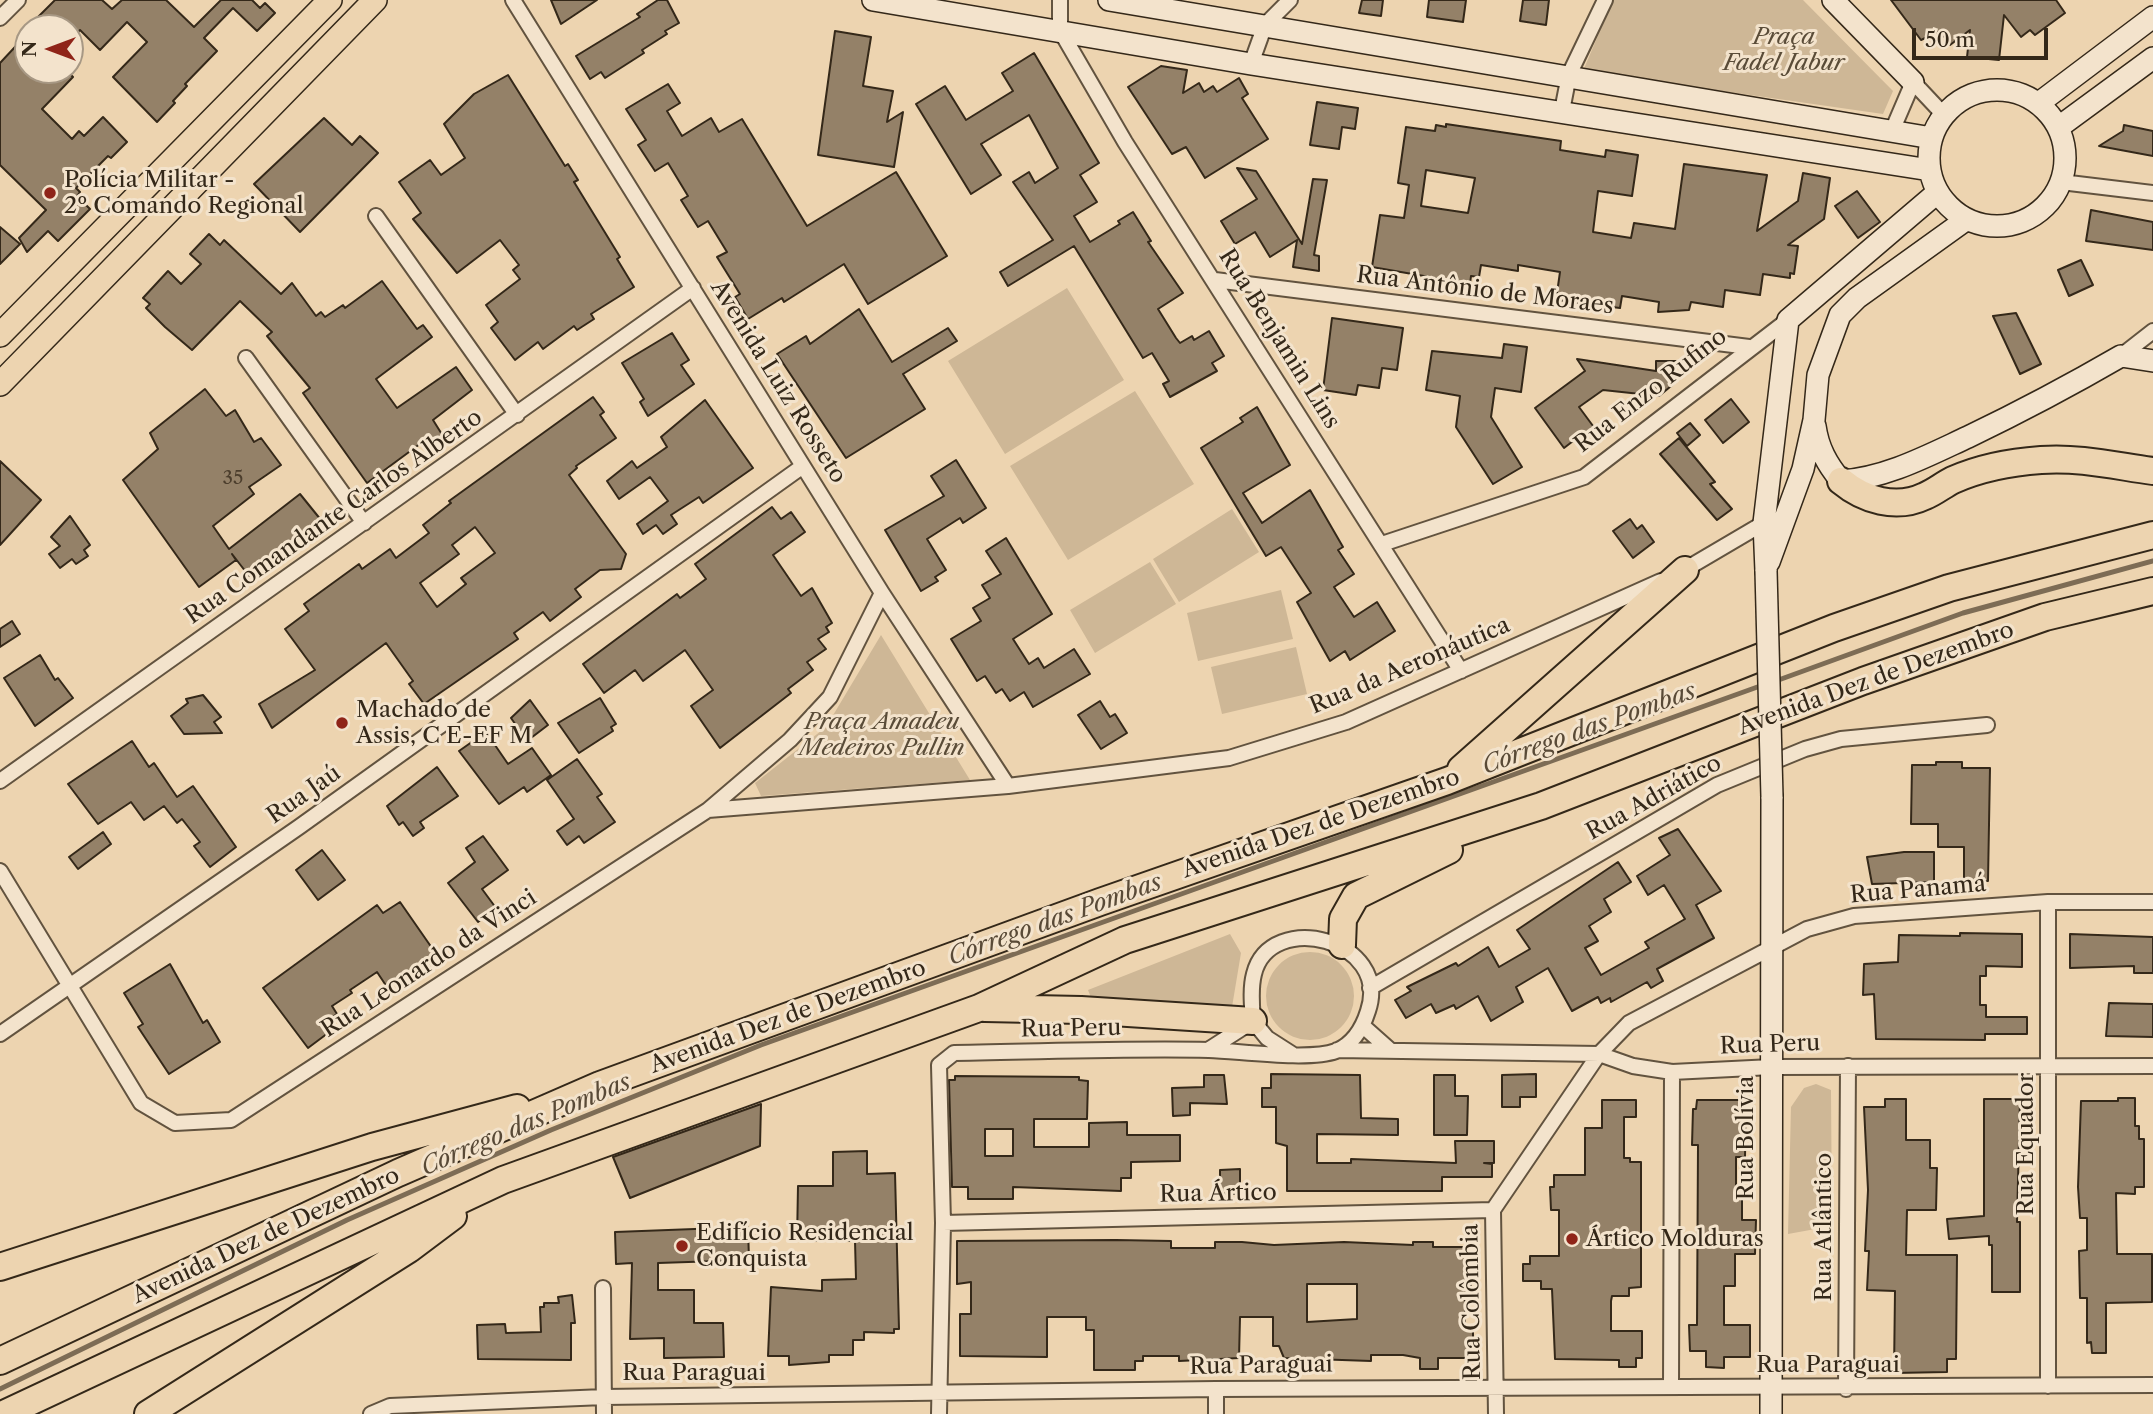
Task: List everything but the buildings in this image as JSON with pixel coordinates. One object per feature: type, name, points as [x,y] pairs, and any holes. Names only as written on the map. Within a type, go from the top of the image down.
[{"type":"highway","points":[[1841,481],[1857,494],[1890,503],[1923,498],[1954,480],[1992,467],[2042,460],[2073,460],[2153,471]]},
{"type":"highway","name":"Avenida Dez de Dezembro","points":[[0,1361],[398,1173],[600,1085],[1100,902],[1447,781],[1834,628],[1949,588],[2153,535]]},
{"type":"highway","points":[[1447,781],[1685,570]]},
{"type":"highway","name":"Avenida Dez de Dezembro","points":[[4,1414],[503,1180],[979,1008],[1125,940],[1541,807],[1863,681],[2045,617],[2153,591]]},
{"type":"highway","points":[[1342,945],[1343,919],[1356,896],[1541,807]]},
{"type":"highway","points":[[979,1008],[1081,1010],[1253,1021]]},
{"type":"highway","points":[[0,1267],[372,1147],[600,1085]]},
{"type":"highway","points":[[148,1414],[409,1249],[503,1180]]},
{"type":"main road","points":[[0,334],[330,0]]},
{"type":"main road","points":[[0,384],[375,0]]},
{"type":"street","points":[[0,18],[18,0]]},
{"type":"street","name":"Avenida Luiz Rosseto","points":[[513,0],[882,593],[1008,786]]},
{"type":"street","points":[[873,0],[1251,64],[1930,170]]},
{"type":"street","points":[[1059,0],[1059,30]]},
{"type":"street","points":[[1109,0],[1569,75],[1932,138]]},
{"type":"street","points":[[1251,64],[1265,25],[1290,0]]},
{"type":"street","points":[[1562,111],[1569,75],[1605,0]]},
{"type":"street","points":[[1833,0],[1944,115]]},
{"type":"street","points":[[2039,103],[2153,17]]},
{"type":"street","name":"Rua Benjamin Lins","points":[[1059,30],[1125,142],[1461,671]]},
{"type":"street","points":[[2059,127],[2153,58]]},
{"type":"street","points":[[1892,131],[1913,82]]},
{"type":"street","points":[[1990,89],[2016,92],[2039,103],[2059,127],[2065,151],[2057,189],[2039,213],[2019,223],[1997,227],[1967,219],[1956,212],[1938,192],[1930,170],[1932,138],[1944,115],[1964,97],[1990,89]]},
{"type":"street","points":[[2057,189],[2153,194]]},
{"type":"street","name":"Rua Enzo Rufino","points":[[1382,544],[1584,477],[1795,313],[1938,192]]},
{"type":"street","points":[[376,216],[517,415]]},
{"type":"street","points":[[1766,571],[1803,470],[1814,420],[1818,375],[1840,315],[1857,298],[1967,219]]},
{"type":"street","name":"Rua Antônio de Moraes","points":[[1215,280],[1749,347]]},
{"type":"street","name":"Rua Comandante Carlos Alberto","points":[[0,781],[693,288]]},
{"type":"street","name":"Rua Bolívia","points":[[1771,1414],[1772,797],[1764,523],[1795,313]]},
{"type":"street","points":[[1814,420],[1817,443],[1828,466],[1841,481],[1860,480],[1898,469],[2051,397],[2121,356],[2153,331]]},
{"type":"street","points":[[2121,356],[2153,361]]},
{"type":"street","points":[[246,358],[364,523]]},
{"type":"street","name":"Rua Jaú","points":[[0,1034],[71,987],[803,466]]},
{"type":"street","name":"Rua da Aeronáutica","points":[[1008,786],[1229,758],[1346,722],[1685,570],[1764,523]]},
{"type":"street","points":[[708,810],[790,740],[830,697],[882,593]]},
{"type":"street","name":"Rua Adriático","points":[[1370,988],[1717,785],[1805,749],[1841,739],[1987,725]]},
{"type":"street","name":"Rua Leonardo da Vinci","points":[[0,872],[141,1103],[175,1123],[231,1120],[708,810],[1008,786]]},
{"type":"street","name":"Rua Panamá","points":[[1599,1054],[1629,1023],[1807,929],[1854,916],[2048,902],[2153,902]]},
{"type":"street","name":"Rua Equador","points":[[2048,902],[2048,1386]]},
{"type":"street","points":[[1304,938],[1342,945],[1363,968],[1370,988],[1370,1004],[1363,1026],[1337,1051],[1292,1054],[1266,1038],[1253,1021],[1254,972],[1262,956],[1285,941],[1304,938]]},
{"type":"street","points":[[1207,1050],[1253,1021]]},
{"type":"street","points":[[1363,1026],[1390,1050]]},
{"type":"street","name":"Rua Peru","points":[[943,1223],[939,1065],[954,1053],[1207,1050],[1292,1054]]},
{"type":"street","name":"Rua Peru","points":[[1337,1051],[1599,1054],[1633,1066],[1672,1072],[1847,1066],[2153,1066]]},
{"type":"street","name":"Rua Colômbia","points":[[1496,1414],[1493,1210],[1599,1054]]},
{"type":"street","name":"Rua Atlântico","points":[[1846,1389],[1847,1066]]},
{"type":"street","points":[[1671,1388],[1672,1072]]},
{"type":"street","name":"Rua Ártico","points":[[943,1223],[1493,1210]]},
{"type":"street","points":[[939,1414],[943,1223]]},
{"type":"street","points":[[603,1288],[604,1414]]},
{"type":"street","name":"Rua Paraguai","points":[[371,1414],[390,1406],[604,1397],[1216,1389],[1846,1389],[2153,1385]]},
{"type":"street","points":[[1216,1389],[1216,1414]]},
{"type":"green space","name":"Praça Fadel Jabur","points":[[1613,0],[1803,0],[1893,91],[1883,114],[1583,71]]},
{"type":"green space","points":[[1067,288],[1124,380],[1005,454],[948,361]]},
{"type":"green space","points":[[1135,391],[1194,484],[1068,560],[1010,466]]},
{"type":"green space","points":[[1232,509],[1259,552],[1179,602],[1153,559]]},
{"type":"green space","points":[[1150,562],[1176,604],[1095,653],[1070,610]]},
{"type":"green space","points":[[1281,590],[1293,639],[1198,661],[1187,613]]},
{"type":"green space","name":"Praça Amadeu Medeiros Pullin","points":[[881,635],[970,780],[761,796],[755,783],[826,727]]},
{"type":"green space","points":[[1296,647],[1307,694],[1222,714],[1211,667]]},
{"type":"green space","points":[[1230,934],[1241,953],[1231,1013],[1092,1000],[1088,990]]},
{"type":"green space","points":[[1310,952],[1335,959],[1347,971],[1354,996],[1347,1021],[1335,1033],[1310,1040],[1285,1033],[1273,1021],[1266,996],[1273,971],[1285,959]]},
{"type":"green space","points":[[1816,1084],[1831,1090],[1832,1226],[1788,1234],[1791,1107],[1804,1088]]},
{"type":"waterway","name":"Córrego das Pombas","points":[[1773,682],[1963,613],[2153,561]]},
{"type":"waterway","name":"Córrego das Pombas","points":[[0,1389],[347,1220],[551,1130],[761,1045],[1763,685]]},
{"type":"place","name":"Polícia Militar - 2º Comando Regional","points":[[50,193]]},
{"type":"place","name":"Machado de Assis, C E-EF M","points":[[342,723]]},
{"type":"place","name":"Ártico Molduras","points":[[1572,1239]]},
{"type":"place","name":"Edifício Residencial Conquista","points":[[682,1246]]}]
